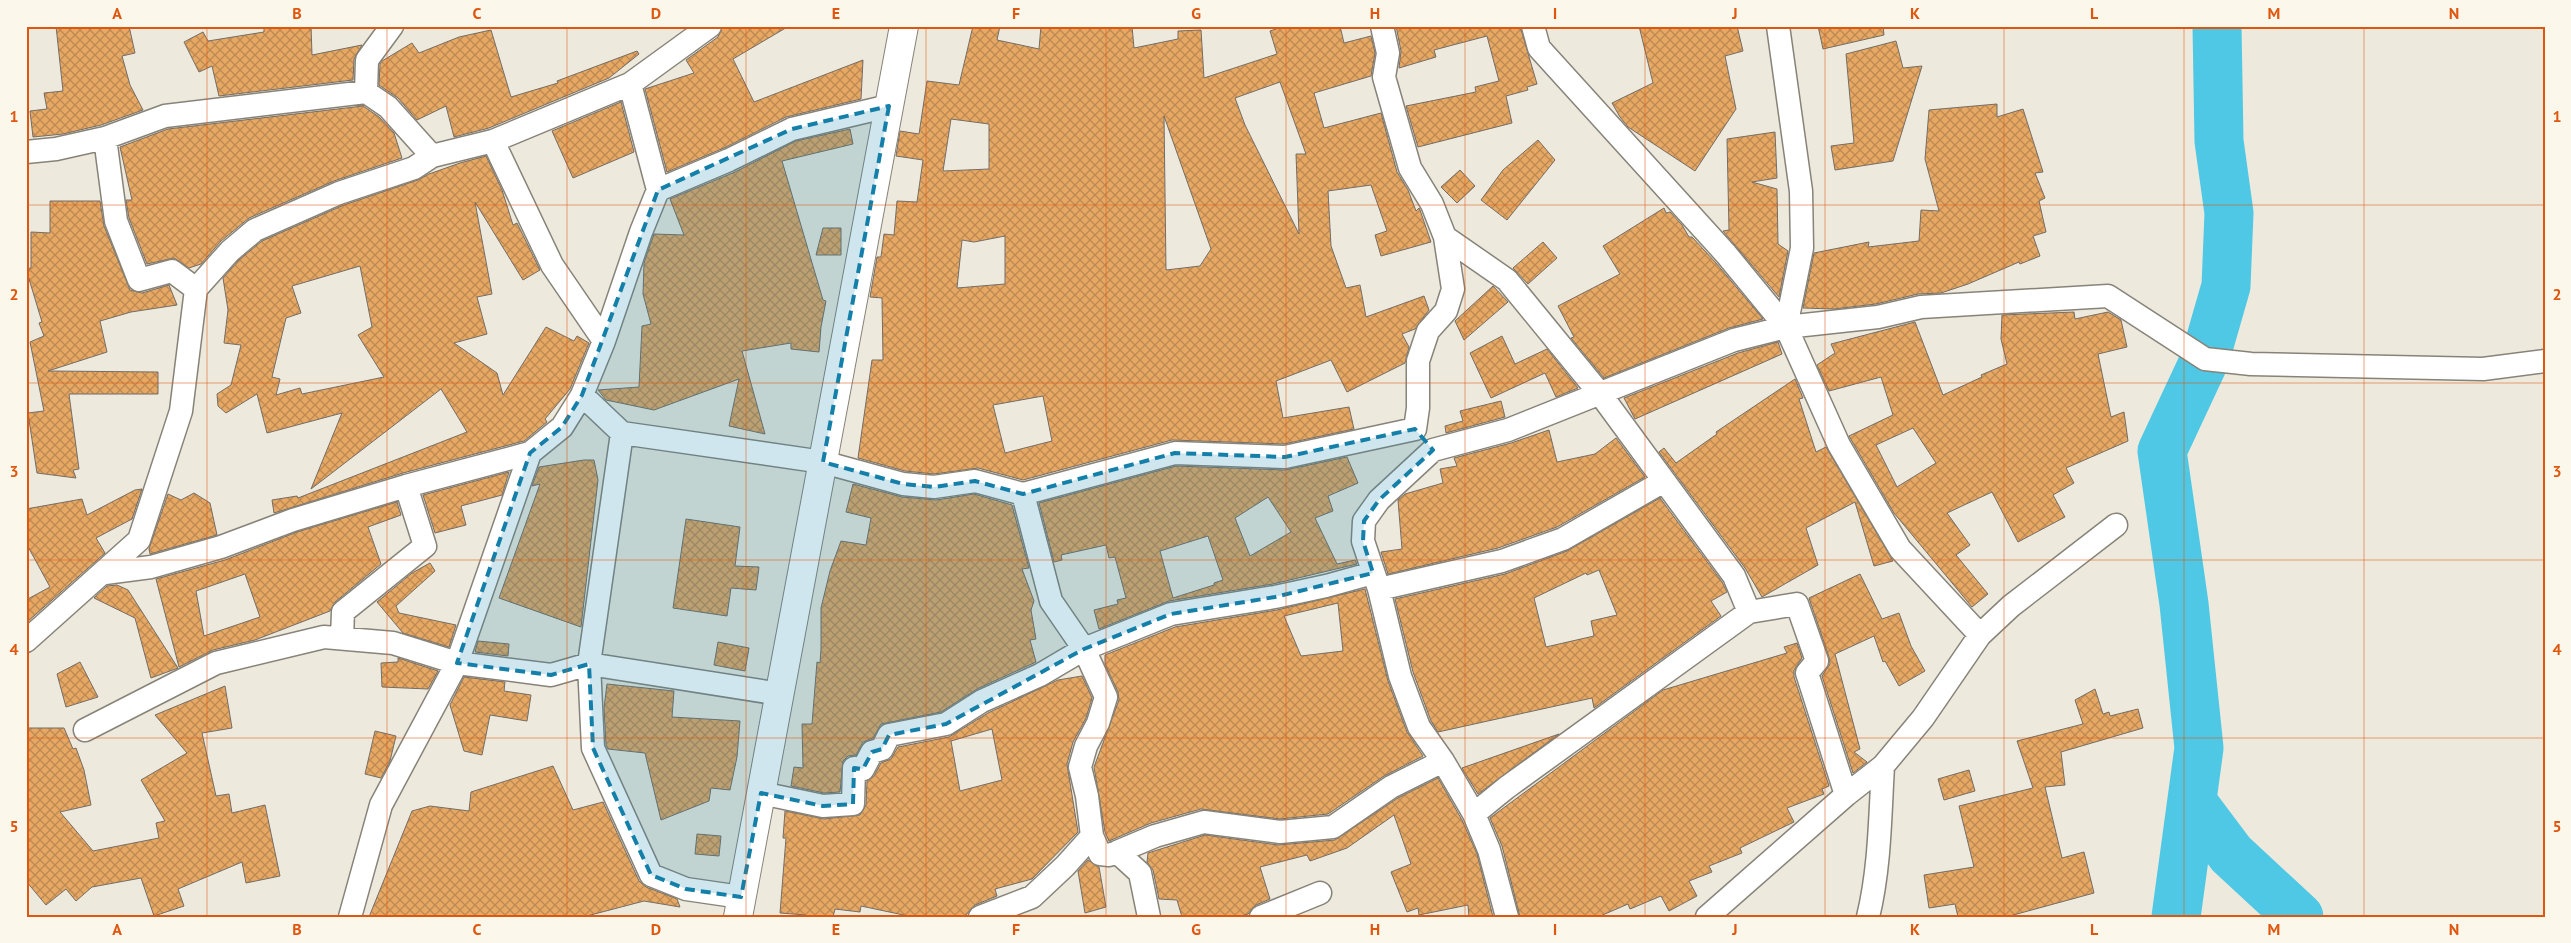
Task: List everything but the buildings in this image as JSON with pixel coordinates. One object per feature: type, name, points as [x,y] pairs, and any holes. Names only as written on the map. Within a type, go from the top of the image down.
[{"type":"street","points":[[366,92],[368,60],[392,26]]},
{"type":"street","points":[[26,642],[105,573],[139,540],[166,464],[181,412],[196,289],[230,251],[256,230],[340,193],[414,168],[432,156],[493,141],[630,84],[710,26]]},
{"type":"street","points":[[622,433],[589,664],[593,748],[651,876],[739,907],[904,26]]},
{"type":"street","points":[[1382,26],[1388,53],[1384,77],[1410,168],[1432,204],[1445,237],[1453,289],[1446,311],[1428,331],[1418,361],[1418,408],[1414,429]]},
{"type":"street","points":[[1533,26],[1539,48],[1719,246],[1786,327],[1839,445],[1900,548],[1980,635]]},
{"type":"street","points":[[1778,26],[1801,191],[1802,248],[1786,327]]},
{"type":"street","points":[[105,573],[151,567],[221,547],[293,520],[406,486],[530,453],[562,426],[582,395],[604,340],[641,232],[658,190],[630,84]]},
{"type":"street","points":[[26,152],[56,149],[105,138],[165,116],[366,92],[388,107],[432,156]]},
{"type":"street","points":[[658,190],[729,160],[792,129],[889,106]]},
{"type":"street","points":[[105,138],[116,220],[139,280],[172,271],[196,289]]},
{"type":"street","points":[[493,141],[552,265],[604,340]]},
{"type":"street","points":[[1445,237],[1507,280],[1601,395],[1734,576],[1749,612]]},
{"type":"street","points":[[1507,917],[1489,850],[1474,814],[1443,761],[1419,727],[1400,676],[1376,581],[1363,541],[1364,521],[1379,500],[1433,450],[1508,430],[1601,395],[1734,340],[1786,327],[1878,317],[1921,307],[2108,296],[2205,359],[2251,364],[2483,369],[2545,361]]},
{"type":"street","points":[[582,395],[622,433],[823,462],[903,484],[934,487],[976,481],[1023,494],[1175,454],[1286,457],[1414,429]]},
{"type":"street","points":[[1414,429],[1433,450]]},
{"type":"street","points":[[350,917],[381,805],[458,663],[530,453]]},
{"type":"street","points":[[761,793],[823,806],[853,804],[854,768],[863,769],[872,752],[882,750],[889,735],[946,724],[982,701],[1040,676],[1084,649],[1171,614],[1275,597],[1326,586],[1376,581],[1502,561],[1563,539],[1664,481]]},
{"type":"street","points":[[342,638],[343,612],[424,546],[406,486]]},
{"type":"street","points":[[1023,494],[1051,601],[1084,649],[1106,696],[1098,723],[1086,746],[1080,767],[1088,796],[1092,836],[1100,854],[1109,855],[1155,836],[1204,822],[1280,832],[1333,827],[1391,787],[1443,761]]},
{"type":"street","points":[[1707,917],[1846,795],[1883,766],[1923,718],[1980,635],[2010,606],[2116,525]]},
{"type":"street","points":[[1474,814],[1506,788],[1749,612],[1797,604],[1817,661],[1806,673],[1846,795]]},
{"type":"street","points":[[84,730],[216,663],[324,636],[393,643],[458,663],[551,675],[589,664],[780,694]]},
{"type":"street","points":[[1868,917],[1877,854],[1883,766]]},
{"type":"street","points":[[980,917],[1032,897],[1065,866],[1092,836]]},
{"type":"street","points":[[1117,852],[1140,873],[1149,917]]},
{"type":"street","points":[[1261,917],[1320,893]]},
{"type":"highlighted area","points":[[889,106],[823,462],[903,484],[934,487],[975,481],[1023,494],[1175,453],[1285,457],[1415,429],[1433,450],[1379,500],[1364,521],[1363,541],[1373,573],[1275,597],[1171,614],[1084,649],[946,724],[889,735],[882,749],[872,752],[863,769],[854,768],[853,804],[823,806],[761,793],[741,897],[686,889],[651,875],[593,748],[589,664],[551,675],[457,663],[530,453],[562,427],[582,395],[658,190],[792,129]]},
{"type":"waterway","points":[[2176,917],[2199,748],[2184,604],[2162,451],[2205,359],[2226,286],[2229,213],[2219,141],[2217,26]]},
{"type":"waterway","points":[[2192,802],[2231,854],[2299,917]]}]
